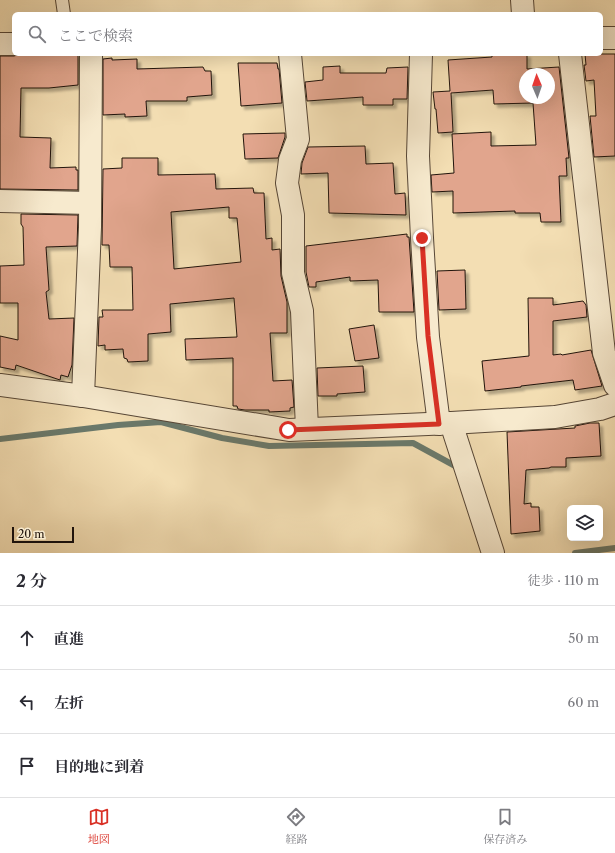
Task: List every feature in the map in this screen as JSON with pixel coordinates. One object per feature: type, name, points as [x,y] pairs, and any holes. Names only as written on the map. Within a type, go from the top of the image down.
[{"type":"street","points":[[522,0],[523,12]]},
{"type":"street","points":[[603,38],[615,38]]},
{"type":"street","points":[[0,44],[12,44]]},
{"type":"street","points":[[83,396],[90,203],[91,56]]},
{"type":"street","points":[[290,56],[298,139],[290,160],[288,183],[293,215],[293,273],[302,311],[307,429]]},
{"type":"street","points":[[421,56],[418,156],[428,336],[445,424],[493,553]]},
{"type":"street","points":[[570,56],[604,353],[615,385]]},
{"type":"street","points":[[0,201],[90,203]]},
{"type":"street","points":[[0,385],[83,396],[288,430],[445,424],[555,417],[600,409],[615,404]]},
{"type":"lane","points":[[62,0],[64,12]]},
{"type":"building","points":[[615,54],[615,156],[594,157],[590,116],[596,116],[594,80],[586,81],[584,65],[586,65],[585,56]]},
{"type":"building","points":[[0,56],[78,56],[78,85],[49,88],[21,88],[20,137],[51,138],[50,168],[76,167],[76,170],[78,170],[78,190],[0,189]]},
{"type":"building","points":[[492,56],[527,56],[527,68],[519,68],[519,103],[494,104],[493,90],[451,93],[453,132],[438,133],[433,92],[450,91],[448,60]]},
{"type":"building","points":[[112,58],[112,60],[137,59],[137,69],[203,67],[205,71],[211,71],[212,95],[187,97],[187,101],[146,101],[147,116],[125,117],[125,114],[103,115],[103,59]]},
{"type":"building","points":[[238,63],[277,63],[279,69],[282,103],[241,106]]},
{"type":"building","points":[[340,66],[340,73],[386,73],[387,68],[408,67],[407,99],[393,99],[393,105],[363,105],[363,97],[307,101],[305,82],[323,80],[323,67]]},
{"type":"building","points":[[559,67],[569,158],[566,158],[567,176],[559,176],[561,222],[541,222],[540,213],[515,213],[515,211],[453,213],[453,191],[432,192],[431,175],[454,173],[452,134],[491,132],[491,146],[536,145],[533,104],[555,104],[555,68],[543,68]]},
{"type":"building","points":[[285,133],[278,158],[245,159],[243,134]]},
{"type":"building","points":[[365,146],[366,164],[393,163],[395,194],[405,193],[406,215],[329,213],[328,173],[301,174],[302,163],[308,147]]},
{"type":"building","points":[[122,158],[158,158],[158,175],[215,174],[216,189],[253,188],[254,193],[264,193],[266,239],[272,238],[272,250],[280,249],[281,276],[287,302],[287,333],[270,333],[273,381],[292,380],[294,407],[290,408],[290,411],[269,412],[269,410],[245,410],[238,409],[237,406],[233,406],[233,358],[186,360],[185,339],[237,337],[234,298],[170,304],[171,332],[148,334],[148,361],[128,362],[127,359],[124,358],[123,349],[105,350],[105,345],[98,346],[99,317],[103,317],[102,310],[133,310],[132,267],[110,267],[109,245],[102,245],[103,169],[122,168]],"holes":[[[229,207],[229,218],[237,218],[241,262],[174,269],[171,212]]]},
{"type":"building","points":[[21,214],[78,215],[77,246],[46,247],[49,290],[46,292],[49,319],[74,318],[72,365],[68,377],[61,375],[60,380],[16,365],[15,370],[0,367],[0,336],[18,340],[18,303],[0,303],[0,266],[24,265],[23,227],[21,224]]},
{"type":"building","points":[[407,234],[407,237],[409,237],[414,312],[379,312],[378,280],[350,281],[350,277],[316,282],[316,287],[309,287],[306,272],[306,246]]},
{"type":"building","points":[[465,270],[466,309],[439,310],[437,271]]},
{"type":"building","points":[[528,298],[553,298],[553,305],[583,301],[586,305],[587,317],[553,321],[553,355],[591,350],[602,386],[575,390],[573,380],[485,391],[482,361],[529,356]]},
{"type":"building","points":[[374,325],[379,358],[355,361],[349,329]]},
{"type":"building","points":[[363,366],[365,392],[337,394],[337,396],[318,396],[317,368]]},
{"type":"building","points":[[599,423],[601,456],[566,458],[566,467],[526,470],[524,504],[531,503],[531,507],[539,507],[540,531],[511,534],[507,432],[575,428],[575,426]]},
{"type":"waterway","points":[[0,439],[118,425],[161,422],[222,438],[269,446],[413,443],[457,467],[458,470]]},
{"type":"waterway","points":[[575,553],[615,548]]},
{"type":"route","points":[[288,430],[439,424],[428,336],[422,238]]}]
